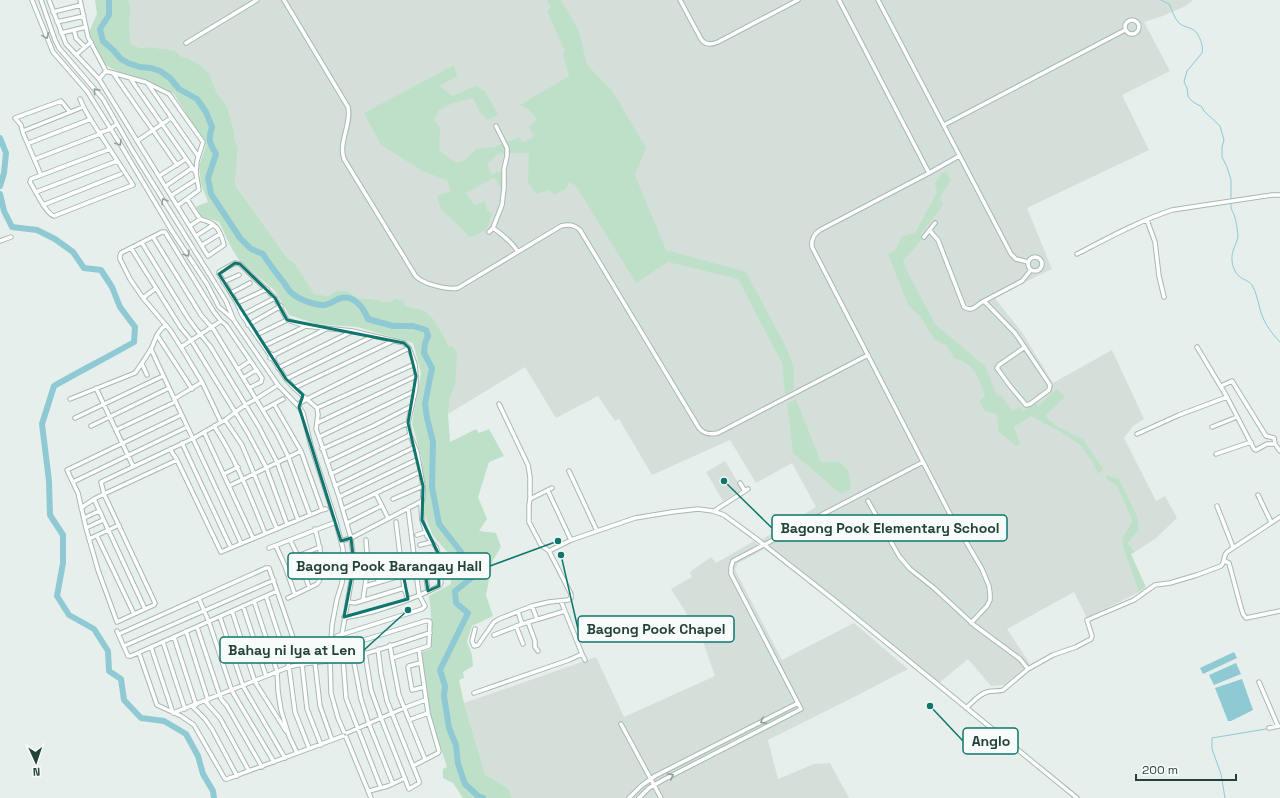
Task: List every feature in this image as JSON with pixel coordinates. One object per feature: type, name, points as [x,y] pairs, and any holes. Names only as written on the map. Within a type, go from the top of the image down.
[{"type":"street","points":[[32,0],[53,52],[86,91],[220,307],[233,319],[278,385],[303,413],[311,446],[336,522],[342,549],[342,583],[332,625],[330,661],[331,693],[338,718],[371,798]]},
{"type":"street","points":[[41,0],[59,48],[103,99],[226,301],[233,319]]},
{"type":"street","points":[[50,0],[66,44],[99,79],[208,256],[224,245],[220,234],[215,225],[210,221],[200,219],[187,199]]},
{"type":"street","points":[[80,0],[88,37],[106,71],[130,77],[169,94],[203,142],[198,156],[196,173],[199,190],[178,206]]},
{"type":"street","points":[[186,43],[257,0]]},
{"type":"street","points":[[284,0],[347,105],[348,112],[342,149],[344,158],[416,277],[422,282],[449,289],[456,288],[561,226],[570,225],[578,228],[699,428],[706,434],[718,433],[868,355]]},
{"type":"street","points":[[680,0],[701,40],[705,43],[711,44],[718,42],[798,0]]},
{"type":"street","points":[[840,0],[929,173]]},
{"type":"street","points":[[878,0],[1011,254],[1016,259],[1028,262]]},
{"type":"street","points":[[38,15],[53,10],[81,5]]},
{"type":"street","points":[[57,22],[84,16]]},
{"type":"street","points":[[61,33],[86,27]]},
{"type":"street","points":[[74,30],[76,38],[85,47]]},
{"type":"street","points":[[944,125],[1125,30]]},
{"type":"street","points":[[76,55],[91,42]]},
{"type":"street","points":[[99,79],[106,71]]},
{"type":"street","points":[[113,73],[177,165]]},
{"type":"street","points":[[130,77],[196,173]]},
{"type":"street","points":[[148,84],[198,156]]},
{"type":"street","points":[[80,98],[83,107],[91,119],[133,185],[54,216],[51,215],[30,182],[31,179],[110,149]]},
{"type":"street","points":[[41,175],[21,125],[16,120],[16,117],[62,100],[70,112]]},
{"type":"street","points":[[23,131],[83,107]]},
{"type":"street","points":[[137,141],[171,118]]},
{"type":"street","points":[[29,144],[91,119]]},
{"type":"street","points":[[35,159],[107,132],[117,124]]},
{"type":"street","points":[[489,232],[493,228],[503,198],[504,169],[508,152],[496,126]]},
{"type":"street","points":[[959,156],[820,230],[815,234],[811,244],[813,251],[952,518],[980,565],[989,586],[990,600],[987,606],[971,623]]},
{"type":"street","points":[[159,176],[186,159]]},
{"type":"street","points":[[36,192],[117,161]]},
{"type":"street","points":[[166,186],[192,168]]},
{"type":"street","points":[[43,204],[121,174]]},
{"type":"street","points":[[172,195],[197,178]]},
{"type":"street","points":[[1077,254],[1108,237],[1172,210],[1272,195],[1280,196]]},
{"type":"street","points":[[190,226],[200,219]]},
{"type":"street","points":[[1147,220],[1155,242],[1159,276],[1164,297]]},
{"type":"street","points":[[924,237],[935,223]]},
{"type":"street","points":[[196,236],[212,225]]},
{"type":"street","points":[[493,228],[501,233],[518,252]]},
{"type":"street","points":[[930,231],[938,240],[964,306],[967,309],[972,309],[1022,281],[1031,270]]},
{"type":"street","points":[[221,422],[202,382],[181,347],[130,279],[120,258],[121,253],[162,232],[166,233],[209,304],[221,321],[226,325],[262,380],[249,388]]},
{"type":"street","points":[[202,245],[220,234]]},
{"type":"street","points":[[0,241],[11,237]]},
{"type":"street","points":[[153,237],[202,315],[214,330],[276,432],[288,456],[310,515]]},
{"type":"street","points":[[142,243],[188,318],[210,346],[259,427],[277,462],[298,520]]},
{"type":"street","points":[[131,248],[248,433],[266,467],[288,524]]},
{"type":"street","points":[[1031,258],[1039,258],[1042,266],[1035,272],[1028,267],[1028,262],[1031,258]]},
{"type":"street","points":[[287,320],[280,306],[267,288],[238,262],[219,272],[248,325],[272,356],[278,368],[294,388],[317,408],[318,415],[316,429],[347,523],[351,538],[354,565],[342,634]]},
{"type":"street","points":[[224,282],[239,276]]},
{"type":"street","points":[[231,293],[250,284]]},
{"type":"street","points":[[143,298],[156,288]]},
{"type":"street","points":[[237,304],[267,288]]},
{"type":"street","points":[[242,315],[275,298]]},
{"type":"street","points":[[984,301],[1025,347],[1051,386],[1049,390],[1026,405],[997,368],[1025,347]]},
{"type":"street","points":[[248,325],[280,306]]},
{"type":"street","points":[[256,336],[287,320],[306,326],[352,331],[393,341],[404,342],[409,348],[415,364],[415,391],[408,423],[423,486],[421,506],[422,520],[426,532],[436,547],[438,553],[441,583],[408,600],[352,617],[344,617]]},
{"type":"street","points":[[181,347],[200,333],[221,321]]},
{"type":"street","points":[[70,399],[135,373],[151,349],[159,330],[166,325]]},
{"type":"street","points":[[264,346],[306,326]]},
{"type":"street","points":[[272,356],[327,328]]},
{"type":"street","points":[[278,368],[352,331]]},
{"type":"street","points":[[157,335],[192,389]]},
{"type":"street","points":[[286,379],[373,336]]},
{"type":"street","points":[[294,388],[393,341]]},
{"type":"street","points":[[1197,347],[1221,386],[1254,449],[1256,450],[1267,444],[1275,444]]},
{"type":"street","points":[[299,407],[300,403],[307,399],[409,348]]},
{"type":"street","points":[[151,349],[181,415],[194,438],[241,543]]},
{"type":"street","points":[[238,369],[250,361]]},
{"type":"street","points":[[142,364],[147,376]]},
{"type":"street","points":[[317,408],[415,364]]},
{"type":"street","points":[[243,378],[256,370]]},
{"type":"street","points":[[74,418],[163,376]]},
{"type":"street","points":[[317,422],[416,376]]},
{"type":"street","points":[[1221,386],[1232,381],[1266,436],[1274,438],[1275,444],[1280,451]]},
{"type":"street","points":[[116,430],[175,400],[202,382]]},
{"type":"street","points":[[181,415],[67,470],[78,493],[98,570],[117,622],[154,605],[155,602],[104,494],[101,481],[194,438],[225,420],[245,405],[256,400],[278,385]]},
{"type":"street","points":[[96,388],[133,466]]},
{"type":"street","points":[[91,426],[169,388]]},
{"type":"street","points":[[319,437],[415,391]]},
{"type":"street","points":[[1137,434],[1227,397]]},
{"type":"street","points":[[263,410],[283,399]]},
{"type":"street","points":[[170,449],[177,460],[219,551],[223,552],[265,533],[324,510],[301,451],[274,404]]},
{"type":"street","points":[[475,630],[472,642],[474,646],[483,639],[494,622],[499,619],[532,606],[568,600],[571,594],[549,551],[541,545],[529,522],[530,477],[528,465],[499,404]]},
{"type":"street","points":[[322,449],[373,426],[412,406]]},
{"type":"street","points":[[1212,427],[1238,417]]},
{"type":"street","points":[[225,420],[242,445],[277,529]]},
{"type":"street","points":[[327,462],[408,423]]},
{"type":"street","points":[[214,426],[225,443],[243,478],[265,533]]},
{"type":"street","points":[[73,482],[187,427]]},
{"type":"street","points":[[204,432],[253,538]]},
{"type":"street","points":[[331,474],[410,435]]},
{"type":"street","points":[[1216,454],[1251,442]]},
{"type":"street","points":[[182,443],[231,548]]},
{"type":"street","points":[[335,486],[415,448]]},
{"type":"street","points":[[229,486],[301,451]]},
{"type":"street","points":[[82,508],[94,499],[177,460]]},
{"type":"street","points":[[339,497],[418,460]]},
{"type":"street","points":[[639,798],[654,785],[801,709],[731,572],[731,565],[735,560],[923,462]]},
{"type":"street","points":[[224,474],[238,468]]},
{"type":"street","points":[[569,471],[597,531]]},
{"type":"street","points":[[343,510],[420,472]]},
{"type":"street","points":[[713,511],[746,490],[740,483]]},
{"type":"street","points":[[393,499],[423,486]]},
{"type":"street","points":[[530,499],[552,488]]},
{"type":"street","points":[[548,491],[571,540]]},
{"type":"street","points":[[376,494],[388,518]]},
{"type":"street","points":[[1258,495],[1271,522]]},
{"type":"street","points":[[94,499],[145,609]]},
{"type":"street","points":[[341,541],[351,538],[422,501]]},
{"type":"street","points":[[868,501],[904,563],[934,588],[971,623],[1020,660],[1028,669]]},
{"type":"street","points":[[347,523],[381,506]]},
{"type":"street","points":[[1216,506],[1233,547]]},
{"type":"street","points":[[337,636],[422,609],[424,606],[419,595],[408,508]]},
{"type":"street","points":[[549,551],[571,540],[627,520],[645,516],[689,510],[713,511],[724,515],[764,544],[1077,798]]},
{"type":"street","points":[[84,518],[99,511]]},
{"type":"street","points":[[966,708],[985,692],[1000,691],[1005,689],[1028,669],[1091,639],[1091,632],[1087,620],[1134,600],[1155,585],[1170,583],[1220,566],[1223,564],[1226,553],[1233,547],[1280,516]]},
{"type":"street","points":[[86,528],[103,520]]},
{"type":"street","points":[[269,548],[336,522]]},
{"type":"street","points":[[396,522],[404,588],[408,600]]},
{"type":"street","points":[[89,539],[119,525]]},
{"type":"street","points":[[288,598],[317,584],[321,577],[320,547],[315,530]]},
{"type":"street","points":[[417,534],[426,532]]},
{"type":"street","points":[[97,536],[134,614]]},
{"type":"street","points":[[290,540],[304,570],[309,588]]},
{"type":"street","points":[[363,600],[368,566],[366,540]]},
{"type":"street","points":[[420,545],[432,542]]},
{"type":"street","points":[[276,546],[295,594]]},
{"type":"street","points":[[298,556],[320,547]]},
{"type":"street","points":[[354,565],[390,566],[438,553]]},
{"type":"street","points":[[423,557],[428,591]]},
{"type":"street","points":[[1224,561],[1228,563],[1245,617],[1248,618],[1280,610]]},
{"type":"street","points":[[304,570],[321,564]]},
{"type":"street","points":[[378,582],[379,566]]},
{"type":"street","points":[[277,591],[130,657],[118,633],[199,599],[268,567],[274,580],[302,664],[307,709],[321,745]]},
{"type":"street","points":[[366,586],[403,575]]},
{"type":"street","points":[[124,646],[274,580]]},
{"type":"street","points":[[348,602],[352,603],[404,588]]},
{"type":"street","points":[[266,596],[289,668],[295,712],[309,748]]},
{"type":"street","points":[[199,599],[209,622],[232,691],[274,762]]},
{"type":"street","points":[[254,601],[277,671],[281,710],[289,736]]},
{"type":"street","points":[[561,601],[585,660]]},
{"type":"street","points":[[243,606],[266,676]]},
{"type":"street","points":[[532,606],[537,619]]},
{"type":"street","points":[[494,635],[564,610]]},
{"type":"street","points":[[232,611],[255,682],[289,736],[297,753]]},
{"type":"street","points":[[518,612],[522,624]]},
{"type":"street","points":[[220,617],[243,686],[285,758]]},
{"type":"street","points":[[381,788],[346,698],[343,659],[344,648],[345,646],[425,621],[430,622],[429,646],[392,658]]},
{"type":"street","points":[[528,622],[535,641],[535,646],[538,651]]},
{"type":"street","points":[[516,626],[523,644]]},
{"type":"street","points":[[197,627],[220,695],[262,766]]},
{"type":"street","points":[[186,631],[206,700],[220,718],[250,771]]},
{"type":"street","points":[[173,713],[255,682],[277,671],[302,664],[353,657],[430,633]]},
{"type":"street","points":[[174,637],[194,705],[212,729],[237,776]]},
{"type":"street","points":[[163,642],[185,709]]},
{"type":"street","points":[[390,645],[399,696],[425,759]]},
{"type":"street","points":[[151,647],[173,713]]},
{"type":"street","points":[[365,653],[371,690],[409,789],[419,783],[414,766],[387,701],[378,649]]},
{"type":"street","points":[[414,766],[438,753],[439,751],[425,700],[419,650]]},
{"type":"street","points":[[315,652],[320,706],[332,740]]},
{"type":"street","points":[[140,653],[157,705],[181,716],[194,725],[225,779],[229,779],[309,748],[321,745],[425,700]]},
{"type":"street","points":[[474,693],[569,660],[582,654]]},
{"type":"street","points":[[353,657],[361,699],[369,724],[394,784]]},
{"type":"street","points":[[420,663],[408,667],[412,690],[424,687]]},
{"type":"street","points":[[1259,682],[1279,726],[1269,728]]},
{"type":"street","points":[[629,798],[650,779],[798,703]]},
{"type":"street","points":[[409,720],[428,713]]},
{"type":"street","points":[[620,724],[661,798]]},
{"type":"street","points":[[369,791],[394,784],[404,778]]},
{"type":"highlighted area","points":[[235,263],[240,264],[275,298],[287,320],[404,343],[409,348],[416,376],[408,423],[423,486],[422,520],[438,553],[439,586],[428,591],[423,559],[401,563],[408,599],[344,617],[354,565],[351,538],[341,541],[299,407],[303,395],[286,379],[219,274]]},
{"type":"shaded area","points":[[128,0],[1193,0],[1186,6],[1144,22],[1170,71],[1122,95],[1149,150],[1027,208],[1052,269],[994,297],[1023,334],[1053,383],[1112,350],[1144,419],[1133,426],[1124,438],[1156,501],[1165,496],[1177,518],[1156,538],[1135,552],[1128,543],[1139,530],[1119,479],[1107,475],[1105,478],[1117,486],[1132,521],[1122,539],[1123,548],[1139,592],[1087,618],[1074,592],[1007,629],[1030,664],[1004,685],[991,686],[968,659],[939,683],[761,540],[816,507],[792,463],[756,483],[730,440],[652,475],[619,419],[615,421],[598,396],[556,418],[525,367],[448,414],[450,398],[455,385],[449,346],[424,310],[406,306],[403,301],[393,298],[392,301],[384,302],[373,299],[358,298],[348,291],[336,291],[328,296],[314,295],[294,262],[288,259],[235,185],[238,148],[235,141],[234,131],[227,106],[217,93],[208,73],[200,65],[188,58],[182,57],[174,50],[147,47],[140,48],[131,44],[129,22],[131,8]]},
{"type":"shaded area","points":[[725,461],[742,489],[723,501],[706,472]]},
{"type":"shaded area","points":[[754,541],[763,550],[738,563],[735,570],[782,660],[854,623],[908,669],[768,740],[778,779],[814,764],[830,763],[849,798],[512,798],[509,789],[485,774],[464,703],[596,657],[624,717],[715,676],[701,636],[671,589],[692,577],[690,572],[711,557],[716,563]]},
{"type":"green space","points":[[95,0],[128,0],[131,8],[129,22],[131,44],[140,48],[147,47],[174,50],[182,57],[188,58],[200,65],[208,72],[217,93],[227,106],[234,131],[235,141],[238,148],[235,185],[288,259],[294,262],[314,294],[328,296],[336,291],[348,291],[358,298],[373,299],[384,302],[392,301],[393,298],[404,301],[406,306],[424,310],[434,320],[449,346],[454,347],[457,354],[455,385],[450,398],[448,414],[450,442],[476,429],[479,433],[489,429],[504,456],[489,462],[478,497],[487,519],[479,531],[496,533],[501,547],[493,560],[486,595],[493,616],[472,626],[467,641],[472,655],[473,666],[463,672],[464,678],[459,680],[464,703],[485,774],[509,789],[512,798],[463,798],[453,783],[443,778],[443,769],[447,767],[429,712],[421,652],[431,649],[431,613],[429,596],[451,584],[450,555],[433,536],[422,509],[422,460],[412,423],[421,373],[413,343],[357,327],[316,324],[289,315],[275,291],[239,260],[219,222],[201,216],[196,208],[197,206],[208,202],[201,184],[199,166],[206,145],[174,94],[147,80],[119,72],[105,65],[89,32],[97,14]]},
{"type":"green space","points":[[547,0],[561,0],[579,31],[587,65],[613,92],[646,148],[635,175],[666,250],[746,272],[788,351],[794,369],[794,389],[785,394],[782,363],[738,279],[668,262],[636,283],[576,186],[569,182],[566,189],[554,195],[550,190],[536,194],[528,183],[529,153],[498,154],[487,164],[491,174],[501,172],[502,185],[500,187],[494,178],[466,193],[475,205],[485,201],[487,210],[492,213],[486,229],[470,237],[441,209],[437,196],[451,191],[447,180],[424,172],[381,145],[364,113],[454,65],[457,76],[440,86],[452,96],[476,86],[485,91],[498,115],[487,120],[480,112],[473,98],[453,103],[439,110],[434,120],[440,128],[439,150],[456,163],[464,161],[476,149],[494,147],[520,137],[522,142],[534,137],[529,127],[537,119],[528,109],[520,105],[569,76],[563,54],[565,51],[547,11],[551,7]]},
{"type":"green space","points":[[946,171],[951,180],[940,197],[943,205],[920,235],[923,238],[903,261],[908,273],[935,324],[985,366],[997,396],[1002,396],[1012,411],[1020,407],[1023,411],[1035,403],[1038,406],[1057,389],[1065,397],[1045,416],[1058,427],[1084,440],[1103,469],[1098,474],[1092,461],[1080,445],[1058,430],[1031,416],[1014,427],[1020,444],[1016,446],[998,431],[997,414],[985,411],[979,402],[985,396],[975,372],[967,364],[954,358],[947,346],[934,339],[920,316],[908,305],[888,254],[895,250],[902,236],[915,233],[937,192],[935,184],[941,174]]},
{"type":"green space","points":[[796,399],[821,462],[839,462],[848,470],[851,489],[841,494],[793,453],[787,404]]},
{"type":"green space","points":[[1107,475],[1119,479],[1137,516],[1139,530],[1128,543],[1135,552],[1131,554],[1146,587],[1139,592],[1123,548],[1122,539],[1132,521],[1117,486],[1105,478]]},
{"type":"green space","points":[[787,711],[789,712],[663,776],[663,775]]},
{"type":"water","points":[[1234,652],[1237,658],[1203,674],[1200,668]]},
{"type":"water","points":[[1236,663],[1241,674],[1214,685],[1209,675]]},
{"type":"water","points":[[1242,679],[1253,710],[1231,721],[1228,721],[1215,688]]},
{"type":"waterway","points":[[109,0],[109,15],[100,29],[103,41],[121,59],[140,67],[160,71],[170,78],[179,89],[197,99],[206,112],[212,127],[210,141],[216,154],[208,178],[211,194],[240,238],[251,249],[263,254],[288,289],[294,295],[303,300],[321,305],[329,304],[341,298],[351,299],[361,307],[368,319],[393,326],[413,326],[426,330],[428,336],[425,343],[424,353],[432,368],[425,404],[433,442],[432,487],[439,524],[465,557],[479,567],[478,573],[455,591],[456,603],[468,613],[440,670],[445,686],[444,696],[449,728],[456,745],[458,764],[465,784],[478,796],[483,798]]},
{"type":"waterway","points":[[1161,0],[1169,4],[1177,21],[1194,30],[1201,40],[1202,53],[1187,71],[1184,82],[1189,98],[1202,107],[1204,111],[1220,126],[1224,140],[1222,157],[1231,180],[1231,200]]},
{"type":"waterway","points":[[0,138],[6,153],[4,173],[0,186]]},
{"type":"waterway","points":[[0,194],[4,211],[12,227],[37,230],[55,239],[73,252],[84,268],[101,270],[112,287],[120,307],[135,327],[134,342],[54,386],[42,424],[49,481],[50,515],[63,535],[63,563],[57,596],[69,615],[94,629],[108,651],[109,671],[121,679],[124,700],[141,718],[164,721],[186,734],[198,756],[203,774],[213,791],[214,798]]},
{"type":"waterway","points":[[1231,203],[1238,236],[1232,254],[1233,266],[1238,275],[1252,285],[1264,321],[1280,342]]},
{"type":"waterway","points":[[1225,798],[1221,774],[1212,749],[1212,738],[1266,729]]},
{"type":"place","name":"Bagong Pook Elementary School","points":[[724,481]]},
{"type":"place","name":"Bagong Pook Barangay Hall","points":[[558,541]]},
{"type":"place","name":"Bagong Pook Chapel","points":[[561,555]]},
{"type":"place","name":"Bahay ni Iya at Len","points":[[408,610]]},
{"type":"place","name":"Anglo","points":[[930,706]]}]
